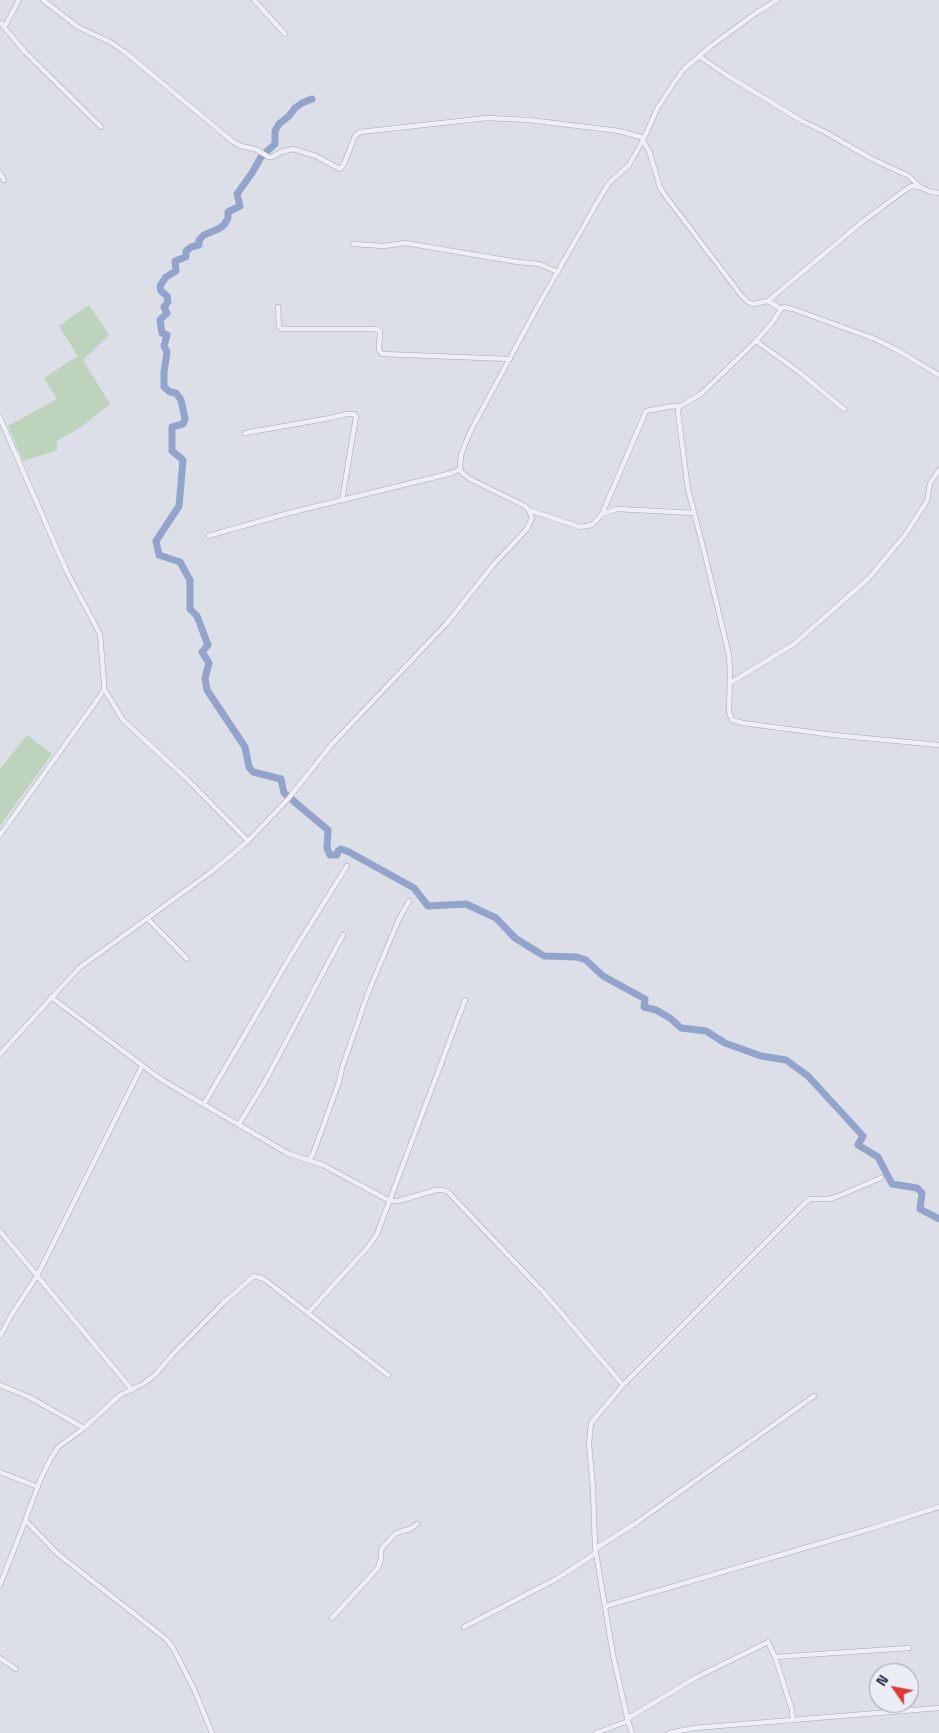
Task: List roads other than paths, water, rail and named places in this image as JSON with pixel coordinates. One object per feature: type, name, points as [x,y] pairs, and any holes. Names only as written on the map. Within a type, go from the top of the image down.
[{"type":"street","points":[[19,0],[8,22],[2,25],[32,59],[101,127]]},
{"type":"street","points":[[43,0],[78,27],[126,52],[235,143],[272,157],[293,149],[319,157],[340,169],[344,164],[355,136],[360,132],[487,118],[521,119],[636,135],[643,140],[649,151],[664,194],[740,295],[753,304],[768,301],[781,288],[886,204],[910,187],[920,187]]},
{"type":"street","points":[[254,0],[285,34]]},
{"type":"street","points":[[777,0],[749,18],[699,56],[684,69],[669,90],[658,107],[630,165],[614,178],[603,193],[510,359],[466,440],[461,455],[460,469],[466,477],[515,500],[529,510],[583,527],[592,524],[602,514],[646,411],[673,406],[679,407],[701,394],[756,341],[784,307],[875,339],[939,375]]},
{"type":"street","points":[[699,56],[802,121],[872,159],[909,176],[920,187],[939,193]]},
{"type":"street","points":[[0,173],[4,180]]},
{"type":"street","points":[[353,244],[384,246],[405,243],[527,264],[539,264],[558,272]]},
{"type":"street","points":[[768,301],[781,309]]},
{"type":"street","points":[[278,307],[279,327],[283,329],[380,331],[379,350],[382,354],[510,359]]},
{"type":"street","points":[[756,341],[799,372],[844,409]]},
{"type":"street","points":[[679,407],[688,489],[725,638],[730,668],[730,715],[732,720],[735,722],[834,735],[939,745]]},
{"type":"street","points":[[245,432],[354,414],[356,417],[342,500]]},
{"type":"street","points":[[0,418],[67,572],[100,634],[104,689],[123,720],[176,769],[248,841]]},
{"type":"street","points":[[208,536],[452,473],[460,469]]},
{"type":"street","points":[[730,683],[794,644],[868,579],[905,536],[927,501],[930,483],[939,470]]},
{"type":"street","points":[[602,514],[618,509],[694,513]]},
{"type":"street","points":[[0,1054],[79,968],[211,872],[248,841],[288,799],[332,744],[447,623],[494,564],[525,532],[531,521],[529,510]]},
{"type":"street","points":[[0,835],[104,689]]},
{"type":"street","points":[[204,1104],[293,952],[347,866]]},
{"type":"street","points":[[308,1160],[313,1154],[365,1002],[399,919],[409,901]]},
{"type":"street","points":[[147,918],[187,958]]},
{"type":"street","points":[[239,1124],[263,1085],[343,935]]},
{"type":"street","points":[[51,997],[142,1066],[288,1154],[323,1165],[390,1201],[398,1201],[436,1190],[448,1192],[545,1294],[623,1384]]},
{"type":"street","points":[[308,1313],[377,1234],[465,1000]]},
{"type":"street","points":[[0,1336],[37,1276],[142,1066]]},
{"type":"street","points":[[632,1733],[613,1655],[596,1551],[589,1429],[594,1418],[623,1384],[810,1199],[836,1197],[881,1178]]},
{"type":"street","points":[[0,1231],[132,1390]]},
{"type":"street","points":[[0,1586],[38,1487],[51,1458],[58,1448],[84,1428],[120,1395],[143,1384],[155,1375],[223,1303],[254,1276],[264,1279],[388,1376]]},
{"type":"street","points":[[0,1386],[29,1397],[84,1428]]},
{"type":"street","points":[[464,1627],[558,1578],[814,1396]]},
{"type":"street","points":[[0,1472],[38,1487]]},
{"type":"street","points":[[606,1606],[939,1507]]},
{"type":"street","points":[[26,1518],[28,1524],[58,1554],[166,1639],[173,1648],[194,1689],[212,1733]]},
{"type":"street","points":[[332,1618],[378,1568],[382,1548],[395,1534],[410,1530],[417,1524]]},
{"type":"street","points":[[596,1733],[628,1720],[695,1678],[768,1642],[792,1710],[793,1720]]},
{"type":"street","points":[[775,1658],[909,1648]]},
{"type":"street","points":[[0,1658],[16,1669]]},
{"type":"street","points":[[669,1733],[694,1728],[939,1708]]},
{"type":"waterway","points":[[312,99],[295,108],[279,124],[275,131],[275,144],[261,157],[237,194],[240,206],[228,212],[228,218],[224,225],[204,235],[199,240],[199,245],[191,247],[186,251],[186,257],[175,261],[176,271],[166,277],[160,286],[161,291],[167,296],[168,302],[164,307],[167,313],[160,320],[162,333],[167,335],[164,346],[167,352],[164,387],[170,392],[176,393],[181,400],[185,419],[183,424],[172,427],[172,451],[183,460],[179,506],[156,541],[159,555],[180,562],[190,580],[190,609],[197,616],[208,645],[202,652],[209,663],[205,678],[207,690],[245,747],[249,767],[253,772],[281,779],[284,793],[328,830],[327,848],[330,855],[337,855],[341,849],[349,852],[414,888],[428,906],[466,904],[496,918],[515,938],[544,956],[577,957],[586,960],[603,976],[645,999],[644,1007],[656,1010],[670,1018],[681,1028],[706,1031],[725,1043],[761,1056],[786,1060],[808,1076],[863,1136],[858,1145],[878,1157],[892,1184],[917,1188],[922,1193],[920,1209],[939,1219]]}]
